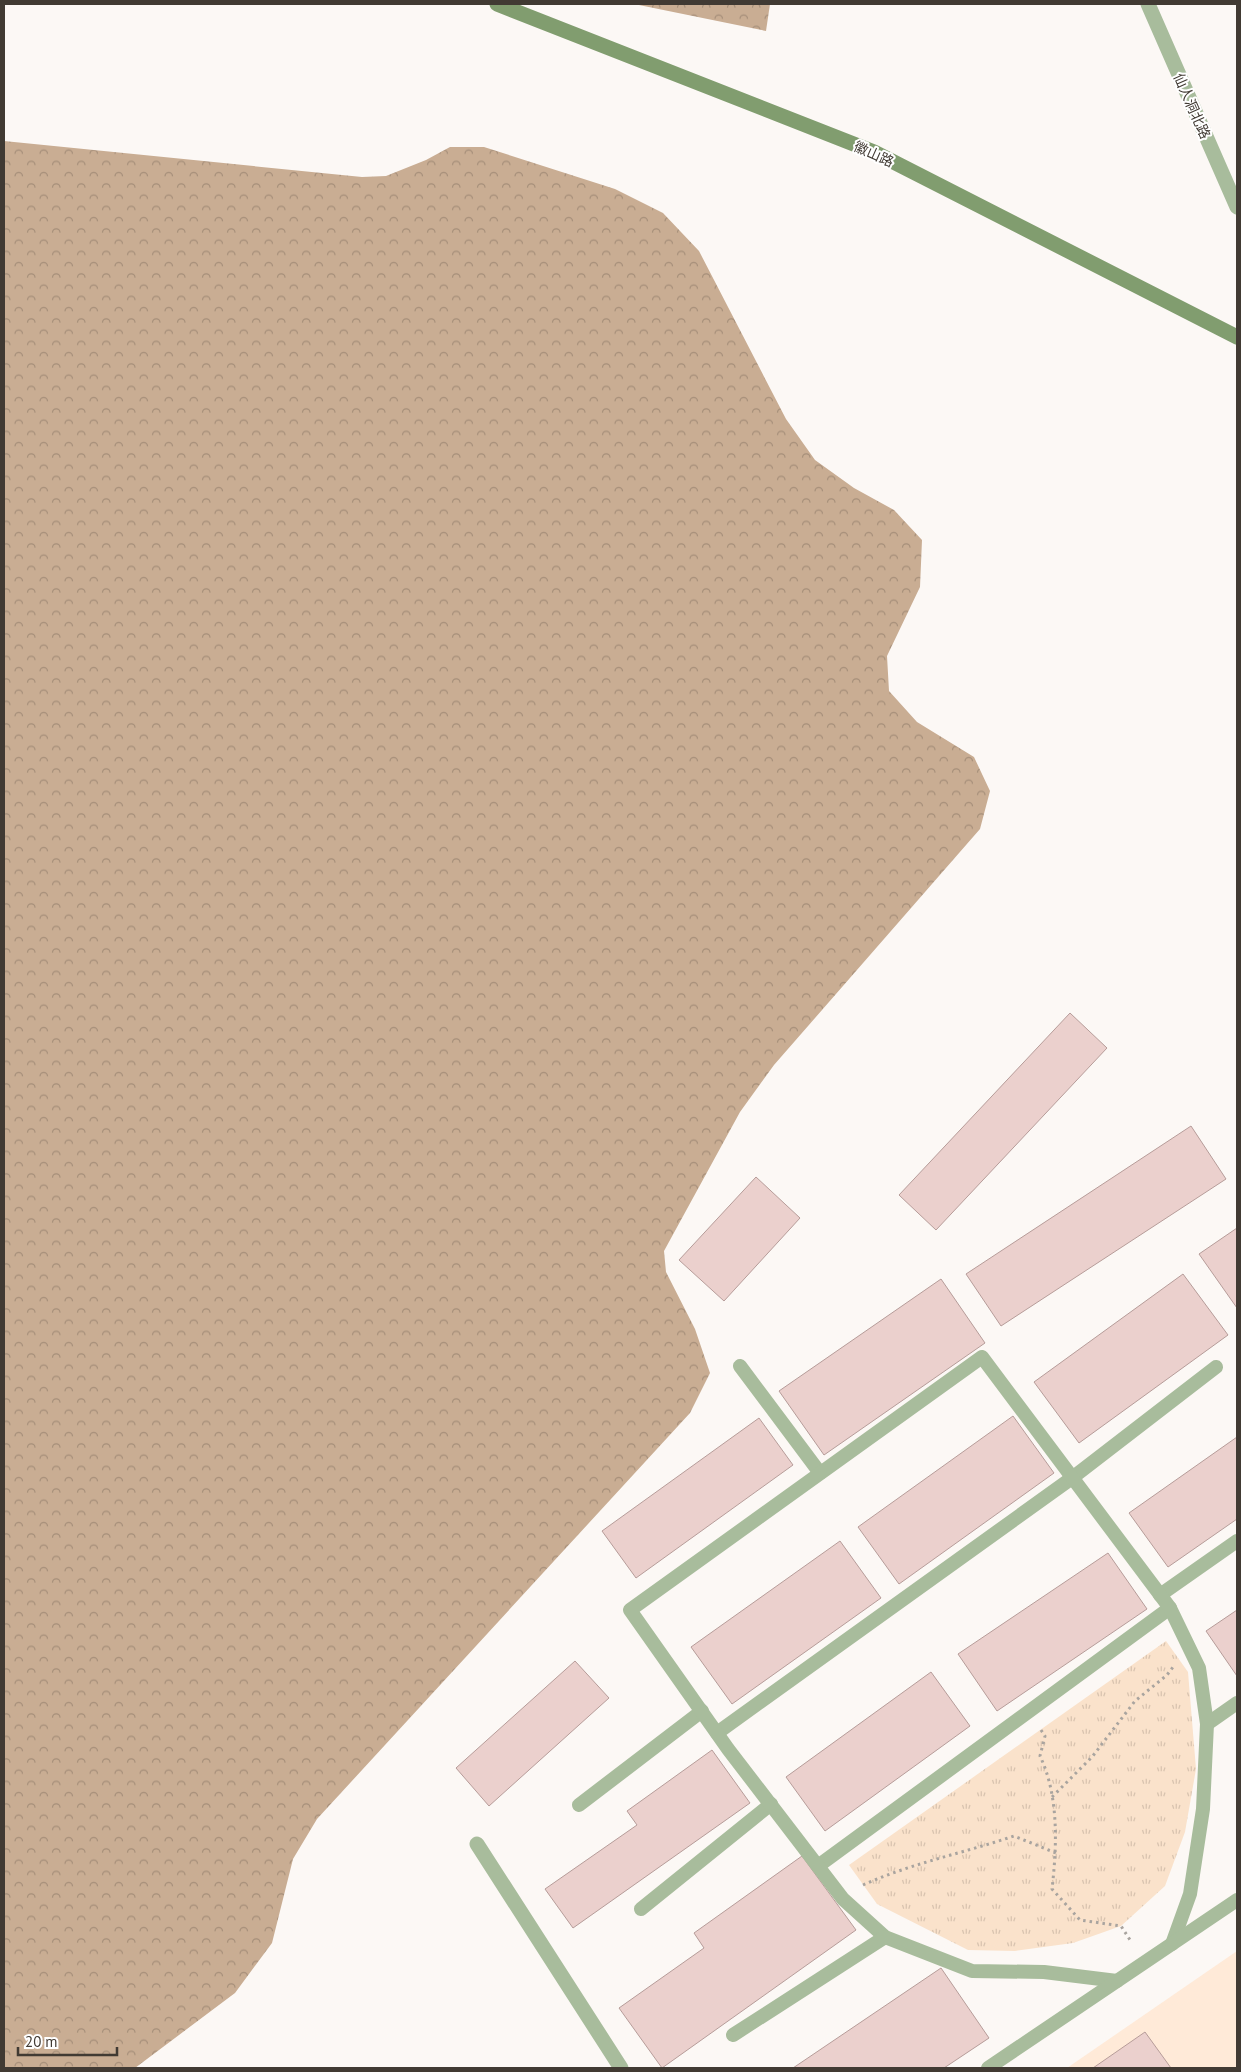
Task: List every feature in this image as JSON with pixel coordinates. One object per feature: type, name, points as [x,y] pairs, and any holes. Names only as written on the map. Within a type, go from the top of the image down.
[{"type":"street","name":"徽山路","points":[[497,4],[874,152],[1237,337]]},
{"type":"street","name":"仙人洞北路","points":[[1148,4],[1237,207]]},
{"type":"street","points":[[477,1844],[621,2068]]},
{"type":"lane","points":[[1117,1982],[1044,1972],[972,1970],[885,1937],[843,1899],[717,1733],[630,1610],[982,1357],[1170,1608],[1199,1668],[1207,1724],[1203,1809],[1190,1894],[1172,1944]]},
{"type":"lane","points":[[740,1366],[820,1473]]},
{"type":"lane","points":[[717,1733],[1072,1478],[1216,1367]]},
{"type":"lane","points":[[1160,1595],[1237,1541]]},
{"type":"lane","points":[[818,1866],[1170,1608]]},
{"type":"lane","points":[[1207,1724],[1237,1703]]},
{"type":"lane","points":[[579,1805],[702,1711]]},
{"type":"lane","points":[[641,1909],[771,1804]]},
{"type":"lane","points":[[988,2068],[1237,1900]]},
{"type":"lane","points":[[733,2035],[885,1937]]},
{"type":"path","points":[[1051,1797],[1092,1758],[1135,1701],[1167,1675],[1179,1660],[1199,1668]]},
{"type":"path","points":[[1041,1730],[1046,1736],[1040,1756],[1046,1769],[1051,1797],[1056,1853],[1052,1889],[1080,1920],[1121,1926],[1144,1963]]},
{"type":"path","points":[[843,1899],[863,1885],[894,1872],[934,1858],[980,1848],[1014,1836],[1056,1853]]},
{"type":"shaded area","points":[[1237,1951],[1237,2068],[1067,2068]]},
{"type":"green space","points":[[634,4],[770,4],[766,31]]},
{"type":"green space","points":[[4,141],[362,177],[386,176],[426,160],[450,147],[484,147],[615,189],[663,213],[699,251],[786,419],[815,460],[854,488],[894,510],[922,540],[920,587],[887,656],[889,691],[917,722],[974,757],[990,791],[980,829],[774,1065],[740,1112],[664,1251],[666,1272],[695,1329],[710,1373],[690,1413],[317,1819],[293,1859],[272,1943],[235,1993],[135,2068],[4,2068]]},
{"type":"green space","points":[[1166,1641],[1188,1672],[1196,1769],[1185,1832],[1165,1886],[1121,1926],[1073,1943],[1015,1951],[968,1950],[877,1904],[849,1865]]},
{"type":"building","points":[[1070,1013],[1107,1048],[936,1230],[899,1195]]},
{"type":"building","points":[[1191,1126],[1226,1179],[1001,1326],[966,1274]]},
{"type":"building","points":[[756,1177],[800,1218],[724,1301],[679,1260]]},
{"type":"building","points":[[1237,1228],[1237,1308],[1199,1254]]},
{"type":"building","points":[[1183,1274],[1228,1335],[1079,1443],[1034,1382]]},
{"type":"building","points":[[941,1279],[985,1343],[824,1455],[779,1391]]},
{"type":"building","points":[[1013,1416],[1054,1473],[899,1584],[858,1527]]},
{"type":"building","points":[[759,1418],[793,1465],[636,1578],[602,1531]]},
{"type":"building","points":[[1237,1437],[1237,1519],[1168,1567],[1129,1513]]},
{"type":"building","points":[[840,1541],[881,1598],[732,1704],[691,1647]]},
{"type":"building","points":[[1108,1553],[1147,1609],[997,1711],[958,1654]]},
{"type":"building","points":[[1237,1610],[1237,1676],[1206,1631]]},
{"type":"building","points":[[575,1661],[609,1698],[489,1806],[456,1768]]},
{"type":"building","points":[[931,1672],[970,1726],[825,1831],[786,1777]]},
{"type":"building","points":[[712,1750],[750,1803],[573,1928],[545,1889],[637,1825],[627,1811]]},
{"type":"building","points":[[802,1856],[856,1930],[662,2068],[619,2008],[704,1948],[694,1933]]},
{"type":"building","points":[[941,1968],[989,2038],[944,2068],[793,2068]]},
{"type":"building","points":[[1145,2032],[1171,2068],[1093,2068]]}]
